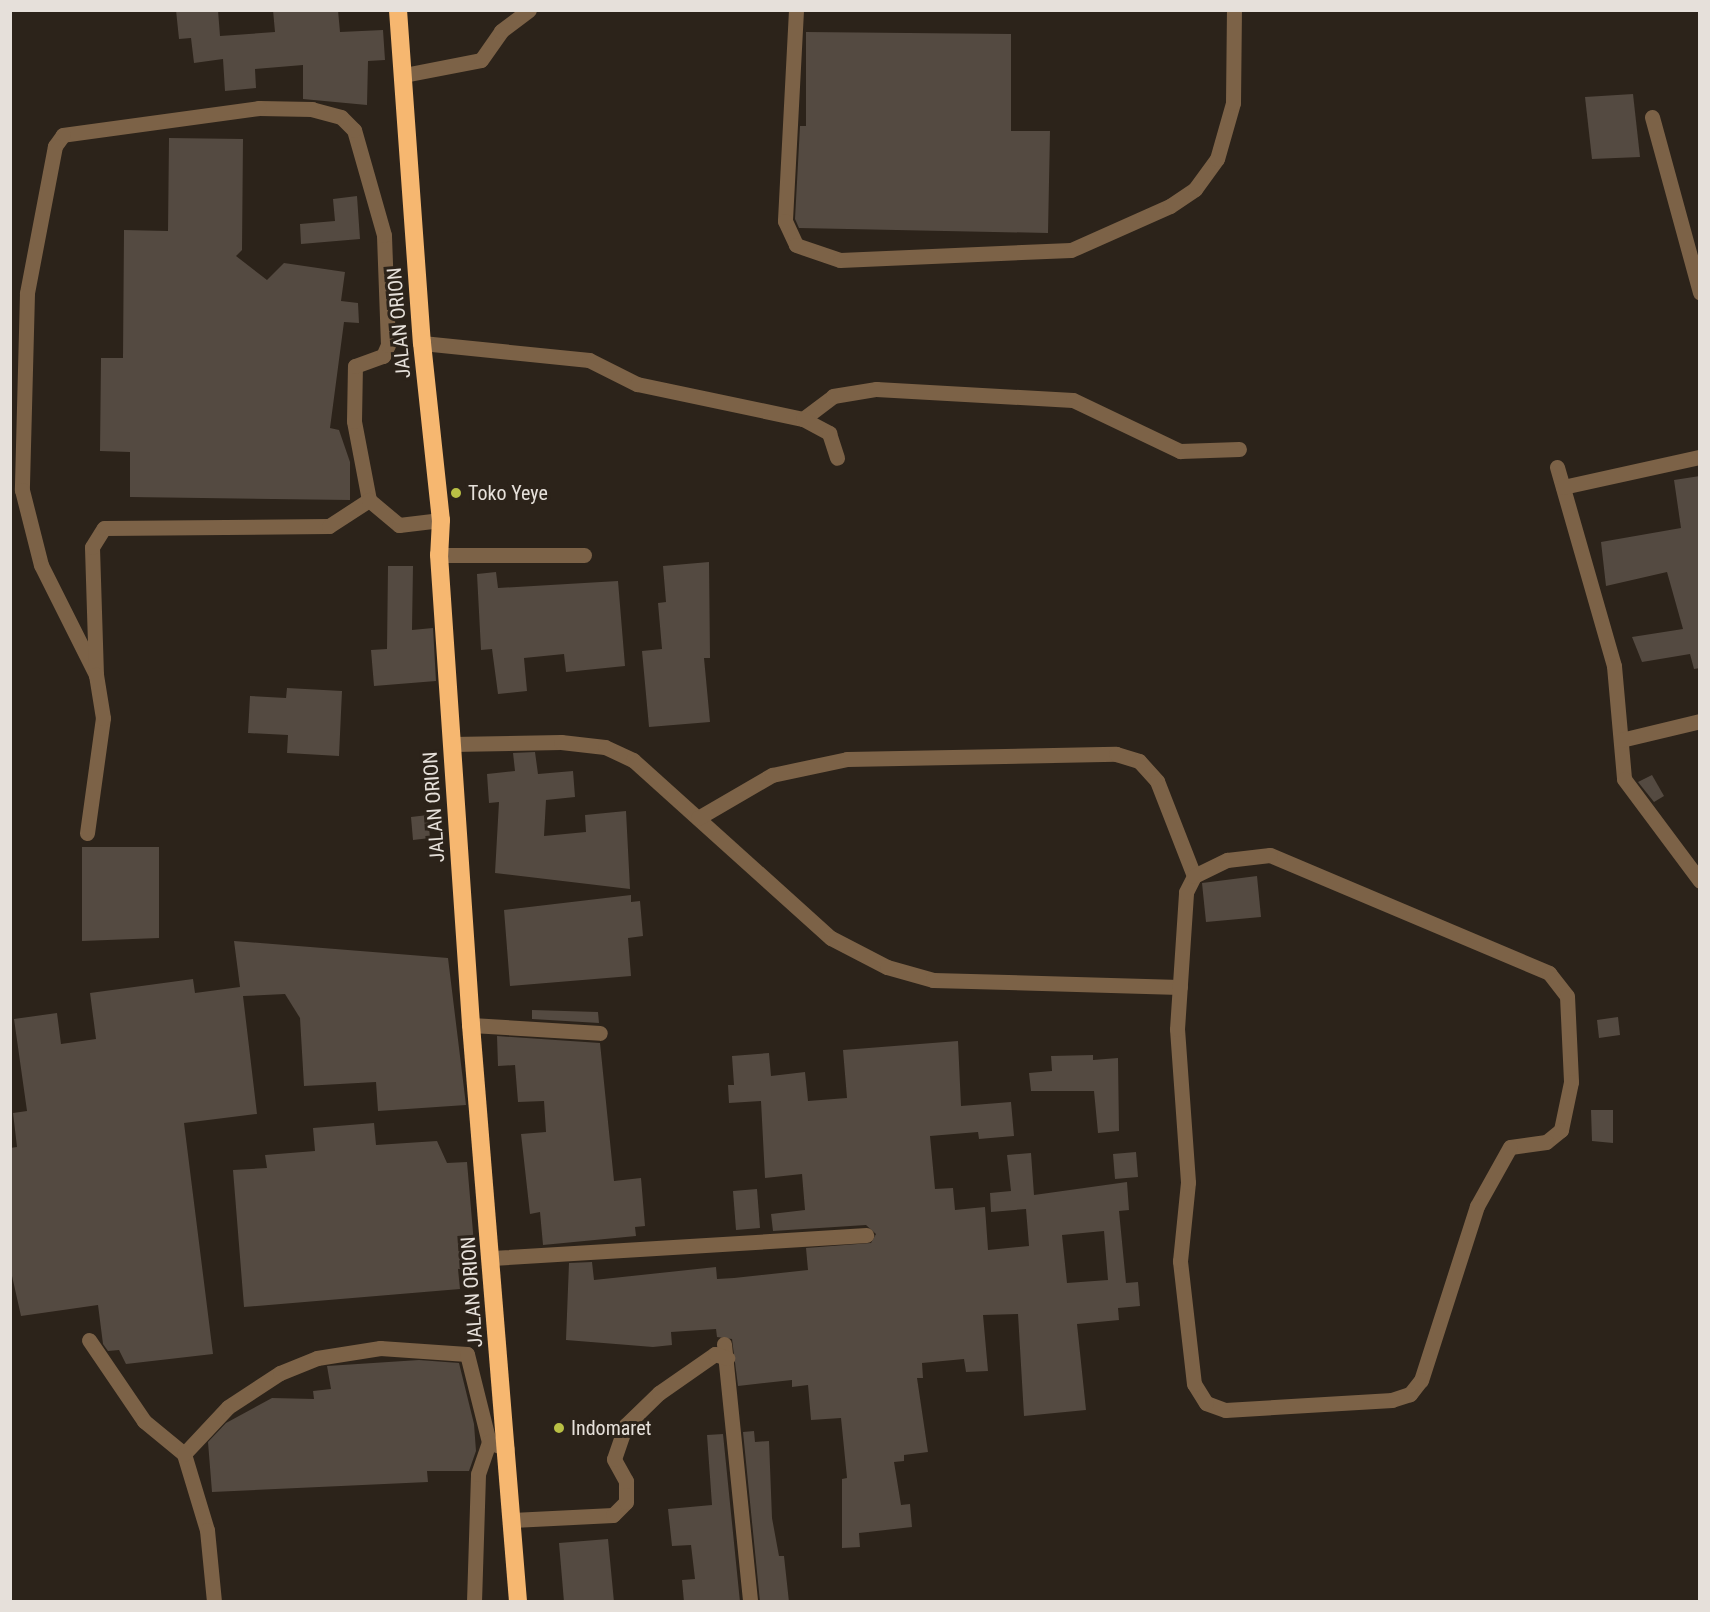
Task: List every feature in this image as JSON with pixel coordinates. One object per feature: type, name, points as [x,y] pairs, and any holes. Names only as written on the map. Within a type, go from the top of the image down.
[{"type":"highway","name":"JALAN ORION","points":[[398,10],[422,343],[441,520],[439,555],[471,1025],[492,1258],[518,1602]]},
{"type":"street","points":[[404,75],[481,60],[501,31],[529,10]]},
{"type":"street","points":[[796,10],[784,221],[796,245],[840,260],[1071,250],[1170,206],[1195,189],[1217,159],[1233,103],[1234,10]]},
{"type":"street","points":[[96,675],[41,565],[22,490],[27,293],[55,146],[63,135],[259,108],[312,109],[342,117],[354,130],[384,235],[388,345],[383,356],[355,366],[354,421],[369,500],[399,525],[441,520]]},
{"type":"street","points":[[1652,117],[1700,293]]},
{"type":"street","points":[[422,343],[589,360],[637,384],[803,419],[829,433],[837,458]]},
{"type":"street","points":[[803,419],[833,396],[876,389],[1073,400],[1180,451],[1239,449]]},
{"type":"street","points":[[1563,487],[1700,457]]},
{"type":"street","points":[[1557,467],[1614,666],[1621,740],[1632,793],[1700,881]]},
{"type":"street","points":[[87,833],[103,718],[96,675],[92,547],[104,528],[328,526],[369,500]]},
{"type":"street","points":[[439,555],[584,555]]},
{"type":"street","points":[[1621,740],[1700,721]]},
{"type":"street","points":[[452,744],[605,747],[633,760],[831,938],[887,967],[933,980],[1180,987]]},
{"type":"street","points":[[698,818],[772,775],[847,759],[1116,754],[1139,761],[1157,781],[1194,876]]},
{"type":"street","points":[[1270,855],[1549,973],[1568,996],[1571,1082],[1561,1130],[1546,1142],[1510,1147],[1477,1206],[1421,1380],[1410,1394],[1392,1400],[1225,1410],[1206,1403],[1194,1384],[1180,1261],[1188,1182],[1176,1029],[1180,987],[1186,892],[1194,876],[1227,860],[1270,855]]},
{"type":"street","points":[[471,1025],[600,1033]]},
{"type":"street","points":[[492,1258],[678,1251],[866,1235]]},
{"type":"street","points":[[89,1340],[144,1421],[184,1454],[207,1530],[214,1602]]},
{"type":"street","points":[[184,1454],[228,1407],[280,1372],[317,1358],[380,1348],[467,1354],[489,1442],[478,1474],[474,1602]]},
{"type":"street","points":[[512,1520],[613,1515],[626,1502],[626,1481],[614,1459],[626,1425],[659,1393],[715,1354],[726,1351],[750,1602]]},
{"type":"street","points":[[489,1442],[507,1449]]},
{"type":"building","points":[[176,10],[218,10],[220,36],[275,32],[273,10],[338,10],[340,32],[383,30],[385,60],[368,61],[367,105],[303,99],[303,65],[255,69],[256,88],[225,91],[223,59],[194,63],[191,38],[179,39]]},
{"type":"building","points":[[806,32],[1011,34],[1011,131],[1050,131],[1048,233],[799,228],[795,219],[800,126],[806,126]]},
{"type":"building","points":[[1633,94],[1640,157],[1592,159],[1585,97]]},
{"type":"building","points":[[169,138],[243,139],[242,250],[236,256],[267,280],[284,263],[345,272],[341,301],[358,303],[359,323],[344,322],[330,428],[339,430],[350,462],[350,500],[130,497],[130,452],[100,451],[101,358],[123,358],[124,230],[168,231]]},
{"type":"building","points":[[357,196],[360,239],[301,244],[300,224],[335,221],[333,199]]},
{"type":"building","points":[[1700,476],[1700,668],[1694,669],[1690,654],[1642,662],[1632,637],[1683,629],[1667,572],[1606,586],[1601,542],[1681,528],[1674,480]]},
{"type":"building","points":[[709,562],[710,658],[704,658],[710,722],[649,727],[642,651],[662,649],[658,603],[666,602],[663,566]]},
{"type":"building","points":[[388,566],[413,566],[412,630],[433,628],[436,681],[374,686],[371,650],[387,649]]},
{"type":"building","points":[[496,572],[498,588],[618,581],[625,666],[566,672],[564,654],[524,658],[527,691],[498,694],[492,649],[481,650],[477,574]]},
{"type":"building","points":[[287,688],[342,691],[339,756],[287,753],[288,735],[248,733],[250,696],[286,698]]},
{"type":"building","points":[[535,752],[538,774],[573,771],[575,797],[546,800],[544,836],[586,832],[585,815],[626,811],[630,889],[495,873],[499,802],[489,803],[487,774],[515,771],[513,753]]},
{"type":"building","points":[[1652,775],[1664,796],[1654,802],[1638,782]]},
{"type":"building","points":[[428,815],[430,838],[413,840],[411,817]]},
{"type":"building","points":[[82,847],[159,847],[159,938],[82,941]]},
{"type":"building","points":[[1257,876],[1261,917],[1206,922],[1202,883]]},
{"type":"building","points":[[631,895],[631,902],[640,901],[643,936],[628,938],[631,976],[510,986],[504,910]]},
{"type":"building","points":[[234,941],[448,958],[466,1105],[378,1111],[376,1082],[304,1086],[300,1018],[285,994],[243,996],[257,1114],[184,1123],[213,1354],[126,1364],[119,1350],[108,1351],[103,1344],[98,1305],[21,1316],[10,1267],[10,1148],[17,1147],[13,1113],[27,1111],[14,1019],[57,1013],[61,1044],[96,1039],[90,993],[193,979],[195,993],[240,987]]},
{"type":"building","points":[[532,1010],[598,1012],[599,1023],[532,1019]]},
{"type":"building","points":[[1618,1017],[1620,1035],[1599,1038],[1597,1020]]},
{"type":"building","points":[[497,1036],[600,1043],[614,1181],[641,1178],[645,1226],[635,1227],[636,1236],[543,1245],[540,1212],[530,1214],[521,1134],[546,1132],[544,1101],[518,1102],[515,1065],[498,1066]]},
{"type":"building","points":[[958,1041],[961,1106],[1011,1102],[1014,1136],[979,1139],[978,1132],[930,1136],[935,1189],[953,1188],[955,1210],[985,1207],[988,1250],[1029,1246],[1026,1209],[991,1212],[990,1193],[1011,1191],[1007,1155],[1031,1153],[1034,1195],[1127,1182],[1129,1210],[1119,1211],[1126,1283],[1138,1282],[1140,1306],[1118,1308],[1119,1320],[1077,1324],[1086,1410],[1024,1416],[1018,1314],[983,1315],[988,1371],[966,1372],[964,1359],[922,1363],[923,1378],[917,1378],[928,1452],[904,1455],[904,1461],[894,1462],[901,1505],[910,1504],[912,1527],[859,1533],[860,1547],[842,1548],[842,1479],[847,1478],[841,1418],[811,1420],[808,1385],[792,1387],[792,1380],[738,1386],[732,1339],[717,1337],[716,1329],[671,1332],[672,1345],[653,1347],[566,1340],[569,1263],[592,1262],[594,1280],[716,1267],[717,1279],[734,1278],[808,1270],[806,1248],[871,1243],[876,1234],[866,1225],[773,1231],[771,1214],[805,1210],[802,1174],[765,1178],[761,1101],[729,1103],[728,1085],[734,1085],[732,1056],[769,1053],[771,1076],[805,1072],[808,1101],[847,1098],[843,1050]],"holes":[[[1104,1231],[1108,1280],[1067,1283],[1062,1235]]]},
{"type":"building","points":[[1093,1055],[1093,1060],[1118,1058],[1119,1131],[1098,1133],[1094,1091],[1031,1091],[1029,1073],[1052,1071],[1051,1056]]},
{"type":"building","points":[[1591,1110],[1613,1110],[1613,1143],[1592,1141]]},
{"type":"building","points":[[374,1123],[376,1145],[437,1141],[447,1163],[467,1162],[476,1267],[458,1269],[460,1289],[244,1307],[233,1170],[267,1168],[265,1155],[315,1151],[313,1128]]},
{"type":"building","points":[[1136,1152],[1138,1177],[1115,1179],[1113,1154]]},
{"type":"building","points":[[757,1189],[760,1228],[736,1230],[733,1191]]},
{"type":"building","points":[[419,1360],[459,1363],[474,1424],[476,1451],[469,1471],[427,1471],[428,1482],[212,1492],[208,1442],[226,1423],[272,1398],[314,1399],[313,1391],[331,1389],[327,1366]]},
{"type":"building","points":[[754,1431],[755,1442],[769,1441],[772,1518],[779,1556],[784,1556],[789,1602],[760,1602],[743,1432]]},
{"type":"building","points":[[723,1434],[740,1602],[684,1602],[682,1580],[695,1579],[691,1545],[672,1546],[668,1509],[712,1505],[707,1435]]},
{"type":"building","points":[[608,1539],[614,1602],[564,1602],[559,1543]]},
{"type":"place","name":"Toko Yeye","points":[[456,493]]},
{"type":"place","name":"Indomaret","points":[[559,1428]]}]
